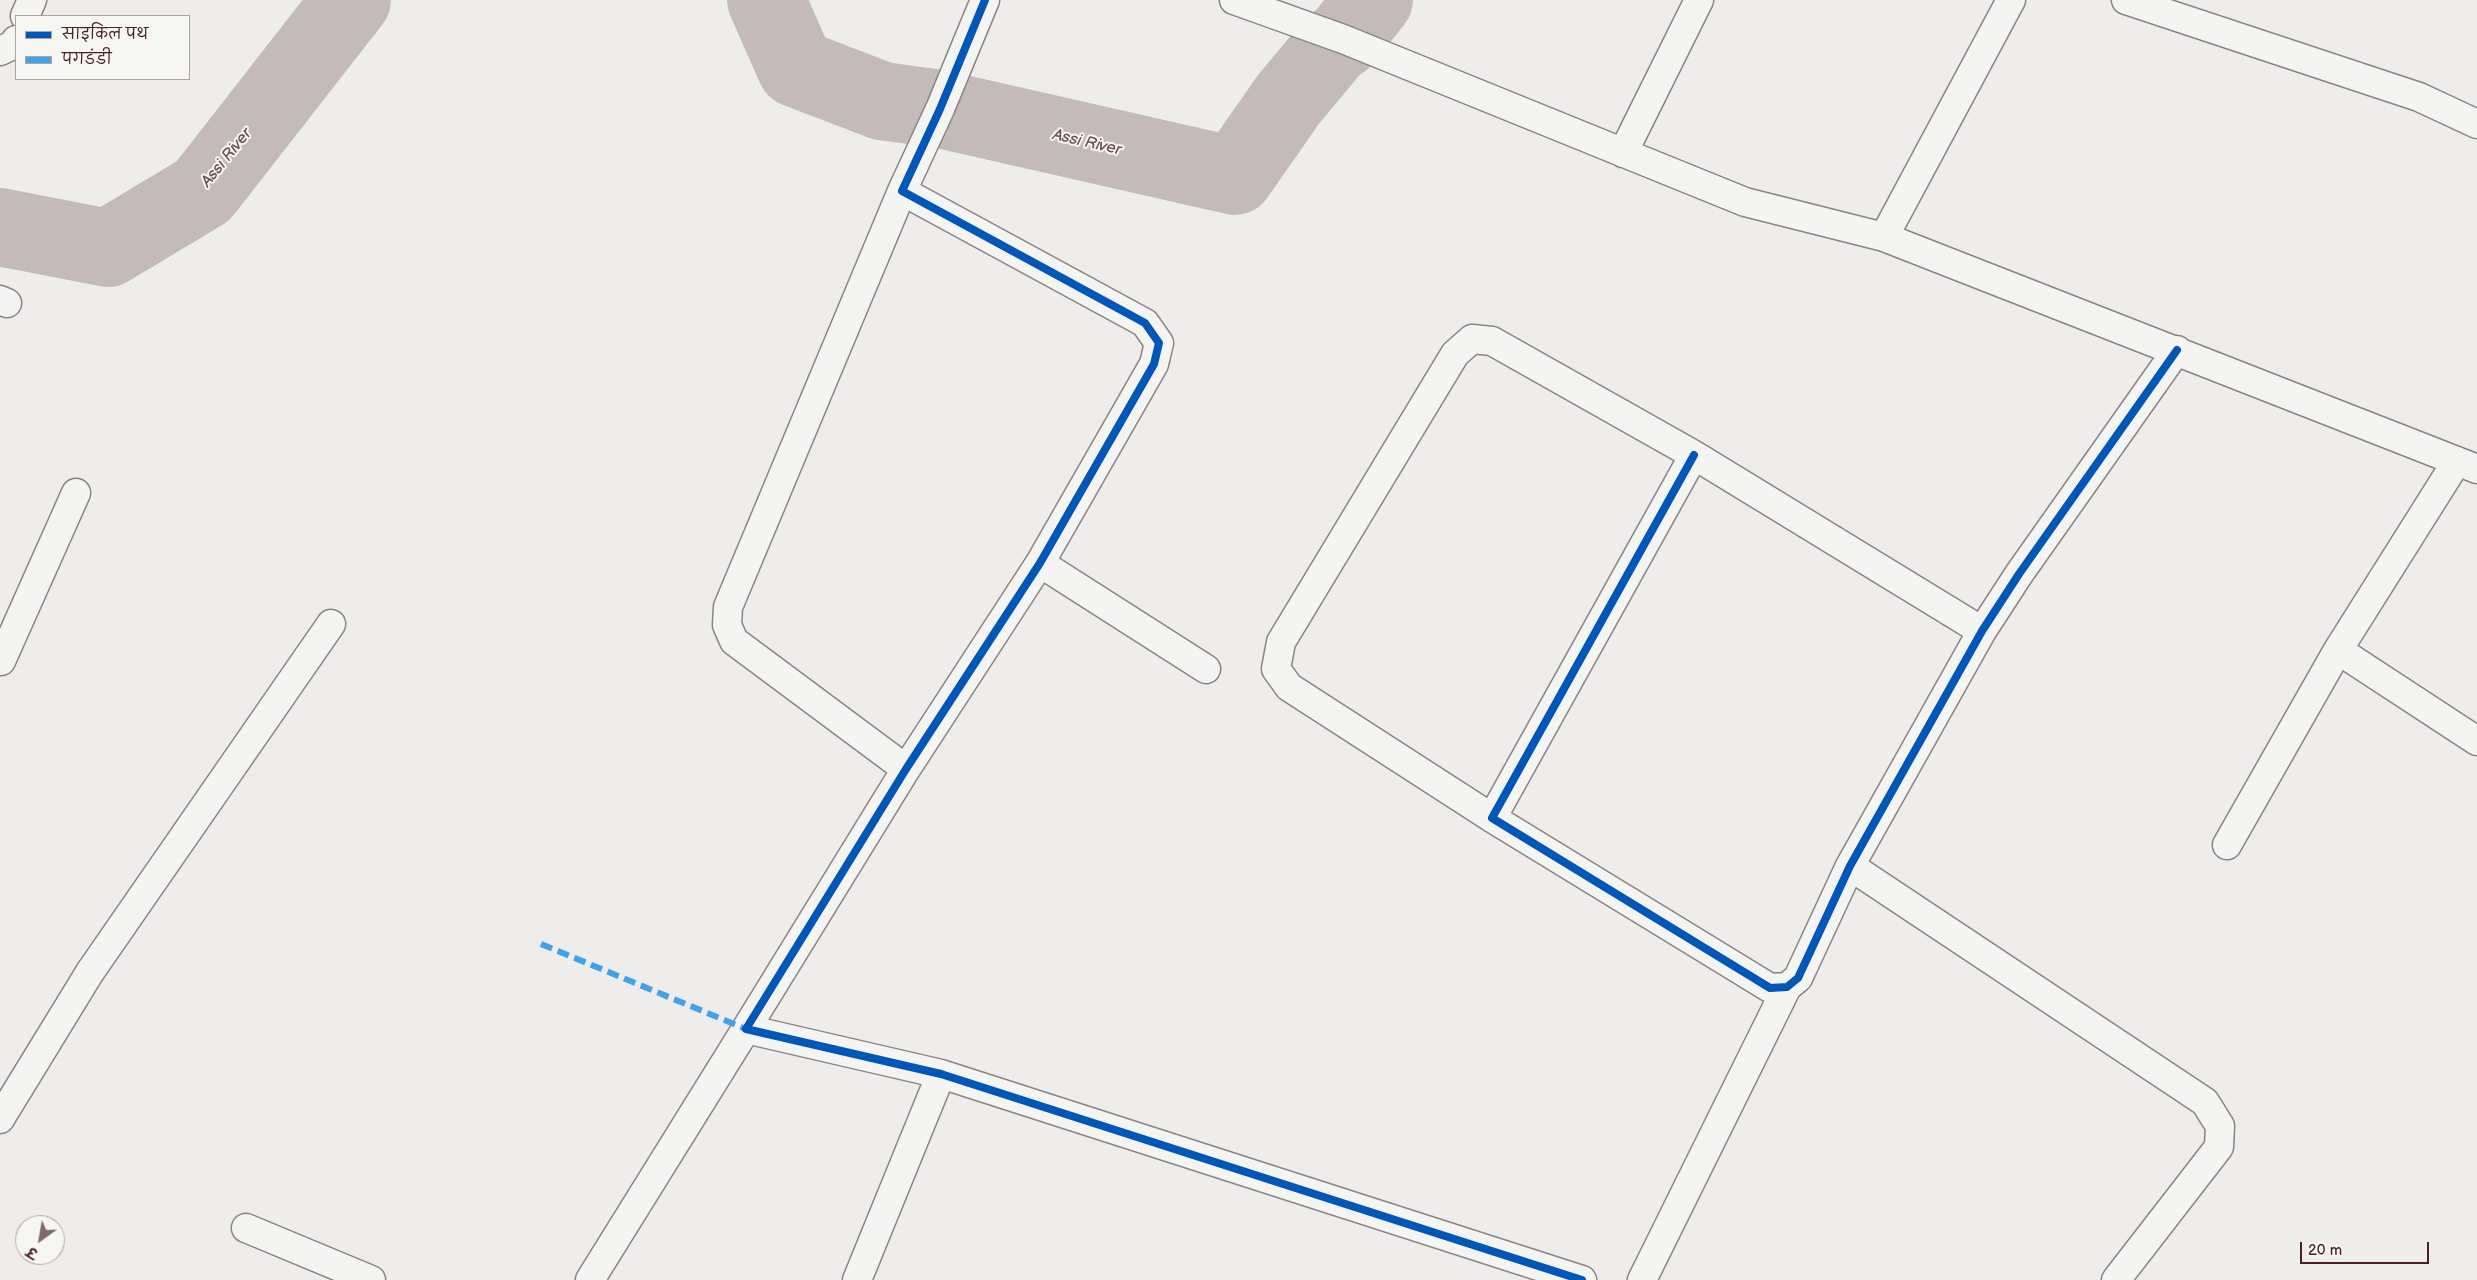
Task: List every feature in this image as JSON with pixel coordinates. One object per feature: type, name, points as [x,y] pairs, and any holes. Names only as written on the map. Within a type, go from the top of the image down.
[{"type":"street","points":[[25,15],[32,0]]},
{"type":"street","points":[[906,769],[734,641],[727,625],[728,607],[902,191],[940,109],[985,0]]},
{"type":"street","points":[[1234,0],[1343,39],[1745,202],[1884,237],[2467,465],[2338,650],[2227,845]]},
{"type":"street","points":[[1622,153],[1699,0]]},
{"type":"street","points":[[1884,237],[2011,0]]},
{"type":"street","points":[[2126,0],[2419,97],[2477,124]]},
{"type":"street","points":[[0,51],[15,44]]},
{"type":"street","points":[[590,1280],[906,769],[1040,563],[1154,364],[1159,343],[1146,323],[902,191]]},
{"type":"street","points":[[1787,987],[1770,988],[1492,818],[1290,687],[1276,669],[1281,642],[1455,354],[1472,339],[1492,341],[1694,455],[1982,631]]},
{"type":"street","points":[[1642,1280],[1787,987],[1798,978],[1850,866],[1982,631],[2019,574],[2176,350]]},
{"type":"street","points":[[1492,818],[1694,455]]},
{"type":"street","points":[[0,662],[76,493]]},
{"type":"street","points":[[1040,563],[1206,669]]},
{"type":"street","points":[[0,1119],[90,972],[331,624]]},
{"type":"street","points":[[2338,650],[2477,741]]},
{"type":"street","points":[[1850,866],[2205,1102],[2220,1126],[2219,1146],[2116,1280]]},
{"type":"street","points":[[746,1029],[941,1074],[1582,1280]]},
{"type":"street","points":[[858,1280],[941,1074]]},
{"type":"street","points":[[246,1228],[371,1280]]},
{"type":"waterway","name":"Assi River","points":[[0,227],[108,248],[203,191],[352,0]]},
{"type":"waterway","name":"Assi River","points":[[766,0],[796,68],[882,101],[940,109],[1235,176],[1288,100],[1333,46],[1343,39],[1374,0]]},
{"type":"marked path","points":[[541,944],[746,1029]]},
{"type":"cycle path","points":[[985,0],[940,109],[902,191],[1145,323],[1159,343],[1154,364],[1040,563],[906,769],[746,1029],[941,1074],[1582,1280]]},
{"type":"cycle path","points":[[1694,455],[1492,818],[1770,988],[1787,987],[1798,978],[1850,866],[1982,631],[2019,574],[2177,350]]}]
